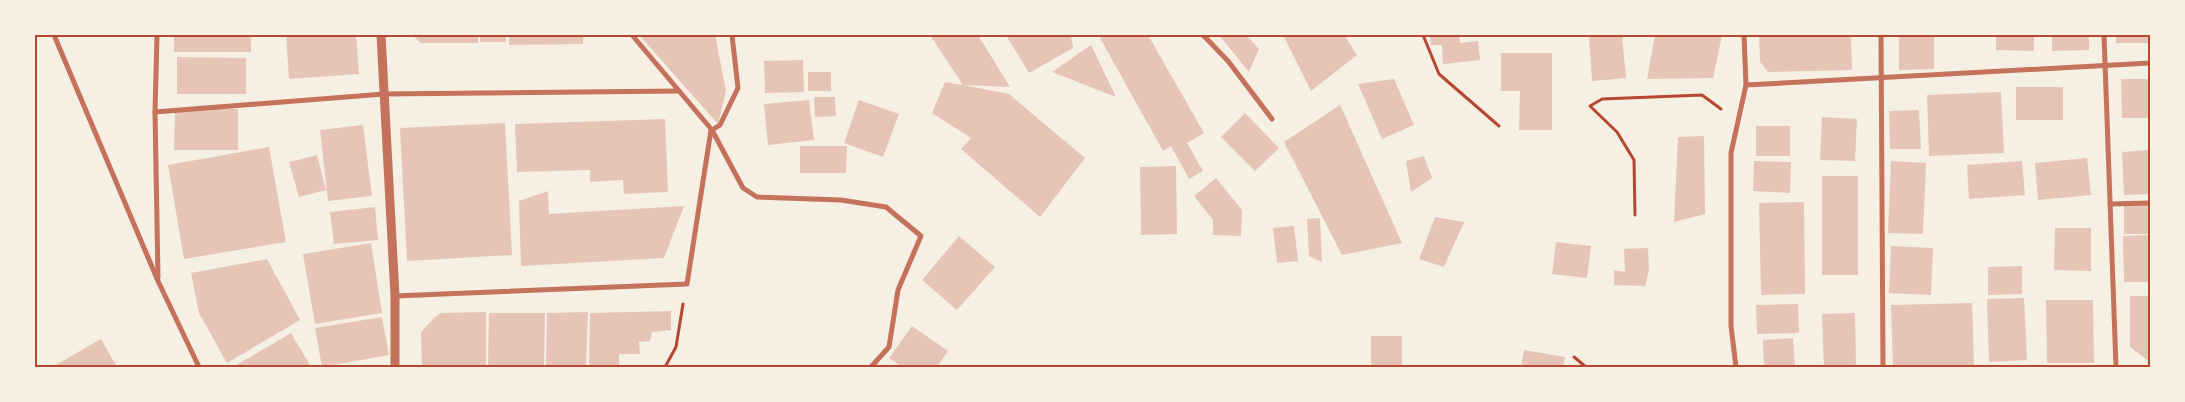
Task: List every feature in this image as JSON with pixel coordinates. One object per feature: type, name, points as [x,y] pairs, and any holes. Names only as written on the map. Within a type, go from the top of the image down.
[{"type":"street","points":[[54,35],[158,281],[199,367]]},
{"type":"street","points":[[157,35],[155,112],[158,281]]},
{"type":"street","points":[[381,35],[395,296],[395,367]]},
{"type":"street","points":[[632,35],[712,130],[743,188],[757,197],[841,200],[886,207],[921,236],[898,290],[889,347],[871,367]]},
{"type":"street","points":[[395,296],[686,284],[712,130],[720,125],[738,88],[732,35]]},
{"type":"street","points":[[1203,35],[1228,61],[1272,119]]},
{"type":"street","points":[[1736,367],[1732,326],[1732,153],[1746,85],[1744,35]]},
{"type":"street","points":[[1881,35],[1883,367]]},
{"type":"street","points":[[2104,35],[2116,367]]},
{"type":"street","points":[[1746,85],[2150,64]]},
{"type":"street","points":[[155,112],[384,94],[678,91]]},
{"type":"street","points":[[2110,204],[2150,203]]},
{"type":"path","points":[[1423,35],[1439,74],[1499,126]]},
{"type":"path","points":[[1635,215],[1634,160],[1617,132],[1590,106],[1602,99],[1702,96],[1738,120]]},
{"type":"path","points":[[665,367],[676,347],[686,284]]},
{"type":"path","points":[[1574,357],[1586,367]]},
{"type":"building","points":[[174,35],[251,35],[251,52],[174,52]]},
{"type":"building","points":[[286,35],[356,35],[359,74],[289,79]]},
{"type":"building","points":[[412,35],[478,35],[478,43],[421,43]]},
{"type":"building","points":[[480,35],[506,35],[506,42],[480,42]]},
{"type":"building","points":[[509,35],[583,35],[583,44],[509,45]]},
{"type":"building","points":[[639,35],[715,35],[726,91],[718,124]]},
{"type":"building","points":[[930,35],[978,35],[1010,87],[963,85]]},
{"type":"building","points":[[1006,35],[1071,35],[1073,48],[1029,73]]},
{"type":"building","points":[[1105,35],[1148,35],[1204,133],[1187,143],[1203,171],[1189,179],[1171,146],[1163,151],[1100,38]]},
{"type":"building","points":[[1219,35],[1246,35],[1259,49],[1249,72]]},
{"type":"building","points":[[1283,35],[1344,35],[1357,55],[1311,91]]},
{"type":"building","points":[[1430,35],[1459,35],[1460,43],[1478,41],[1480,60],[1443,64],[1442,45],[1431,45]]},
{"type":"building","points":[[1622,35],[1626,78],[1592,81],[1589,36]]},
{"type":"building","points":[[1655,35],[1722,35],[1713,78],[1647,79]]},
{"type":"building","points":[[1759,35],[1851,35],[1852,70],[1768,72],[1760,62]]},
{"type":"building","points":[[1899,35],[1934,35],[1934,69],[1899,70]]},
{"type":"building","points":[[1996,35],[2034,35],[2034,51],[1996,50]]},
{"type":"building","points":[[2052,35],[2089,35],[2089,50],[2052,51]]},
{"type":"building","points":[[2116,35],[2150,35],[2150,43],[2116,43]]},
{"type":"building","points":[[1091,45],[1116,97],[1052,72]]},
{"type":"building","points":[[1501,53],[1552,53],[1552,130],[1519,130],[1520,91],[1501,91]]},
{"type":"building","points":[[177,57],[246,58],[246,94],[177,94]]},
{"type":"building","points":[[803,60],[804,92],[765,93],[764,61]]},
{"type":"building","points":[[808,72],[831,72],[831,91],[808,91]]},
{"type":"building","points":[[1394,79],[1414,125],[1382,139],[1358,84]]},
{"type":"building","points":[[2121,79],[2150,79],[2150,118],[2122,118]]},
{"type":"building","points":[[945,82],[1009,94],[1085,158],[1040,217],[961,149],[971,138],[932,113]]},
{"type":"building","points":[[2016,87],[2063,87],[2063,120],[2016,120]]},
{"type":"building","points":[[2001,92],[2004,153],[1929,156],[1927,95]]},
{"type":"building","points":[[814,97],[835,97],[836,116],[815,117]]},
{"type":"building","points":[[809,100],[814,140],[768,145],[764,104]]},
{"type":"building","points":[[859,100],[899,114],[883,157],[844,143]]},
{"type":"building","points":[[1340,105],[1402,243],[1342,255],[1284,142]]},
{"type":"building","points":[[175,109],[238,109],[238,150],[174,150]]},
{"type":"building","points":[[1919,110],[1921,149],[1890,149],[1889,111]]},
{"type":"building","points":[[1245,113],[1279,148],[1255,171],[1221,137]]},
{"type":"building","points":[[1822,117],[1857,119],[1855,161],[1820,160]]},
{"type":"building","points":[[665,119],[668,192],[624,194],[623,180],[590,182],[590,170],[517,172],[515,124]]},
{"type":"building","points":[[505,123],[512,255],[407,261],[400,128]]},
{"type":"building","points":[[363,125],[372,196],[328,201],[320,130]]},
{"type":"building","points":[[1756,126],[1790,126],[1790,156],[1756,156]]},
{"type":"building","points":[[1704,136],[1705,214],[1674,222],[1678,137]]},
{"type":"building","points":[[800,146],[847,146],[846,173],[800,173]]},
{"type":"building","points":[[269,147],[286,242],[184,259],[168,165]]},
{"type":"building","points":[[2150,150],[2150,194],[2124,195],[2122,152]]},
{"type":"building","points":[[317,155],[326,190],[299,197],[289,162]]},
{"type":"building","points":[[1424,156],[1432,178],[1411,192],[1406,161]]},
{"type":"building","points":[[2087,158],[2091,195],[2038,200],[2035,163]]},
{"type":"building","points":[[1754,161],[1791,162],[1790,193],[1753,191]]},
{"type":"building","points":[[1891,161],[1926,163],[1923,234],[1888,233]]},
{"type":"building","points":[[2022,161],[2025,195],[1969,199],[1967,165]]},
{"type":"building","points":[[1176,166],[1177,234],[1141,235],[1140,167]]},
{"type":"building","points":[[1822,176],[1858,176],[1858,275],[1822,275]]},
{"type":"building","points":[[1216,178],[1242,210],[1241,236],[1213,235],[1213,220],[1194,196]]},
{"type":"building","points":[[548,191],[549,214],[684,206],[664,258],[521,266],[519,201]]},
{"type":"building","points":[[1804,202],[1805,294],[1761,295],[1759,203]]},
{"type":"building","points":[[2150,205],[2150,234],[2124,234],[2124,206]]},
{"type":"building","points":[[375,207],[378,240],[334,244],[330,212]]},
{"type":"building","points":[[1435,217],[1464,222],[1444,267],[1419,259]]},
{"type":"building","points":[[1320,218],[1322,262],[1309,256],[1307,219]]},
{"type":"building","points":[[1294,226],[1298,261],[1277,263],[1273,228]]},
{"type":"building","points":[[2055,228],[2091,228],[2091,271],[2054,270]]},
{"type":"building","points":[[2150,235],[2150,282],[2124,282],[2123,236]]},
{"type":"building","points":[[959,236],[995,267],[957,310],[922,280]]},
{"type":"building","points":[[1556,242],[1591,246],[1587,278],[1552,274]]},
{"type":"building","points":[[371,243],[382,313],[315,324],[303,254]]},
{"type":"building","points":[[1891,246],[1933,248],[1931,295],[1889,293]]},
{"type":"building","points":[[1648,248],[1649,270],[1645,286],[1614,285],[1614,270],[1625,272],[1624,249]]},
{"type":"building","points":[[267,259],[300,320],[227,363],[199,313],[191,273]]},
{"type":"building","points":[[2022,266],[2022,294],[1988,295],[1988,267]]},
{"type":"building","points":[[2130,296],[2150,296],[2150,362],[2130,347]]},
{"type":"building","points":[[2024,298],[2027,360],[1989,362],[1987,299]]},
{"type":"building","points":[[2046,300],[2093,300],[2094,363],[2047,363]]},
{"type":"building","points":[[1972,303],[1974,366],[1893,367],[1891,305]]},
{"type":"building","points":[[1798,304],[1799,333],[1757,334],[1756,305]]},
{"type":"building","points":[[671,311],[671,330],[652,332],[650,341],[639,342],[640,354],[619,354],[619,367],[589,367],[590,313]]},
{"type":"building","points":[[486,312],[486,367],[422,367],[421,332],[434,318],[441,313]]},
{"type":"building","points":[[588,312],[586,367],[546,367],[547,313]]},
{"type":"building","points":[[489,313],[545,313],[544,367],[488,367]]},
{"type":"building","points":[[1855,313],[1856,367],[1824,367],[1822,314]]},
{"type":"building","points":[[382,317],[389,355],[322,367],[315,328]]},
{"type":"building","points":[[912,326],[948,351],[937,367],[902,367],[889,358]]},
{"type":"building","points":[[291,333],[311,367],[233,367]]},
{"type":"building","points":[[1371,336],[1402,336],[1402,367],[1371,367]]},
{"type":"building","points":[[1793,338],[1795,367],[1764,367],[1763,340]]},
{"type":"building","points":[[101,339],[117,367],[52,367]]},
{"type":"building","points":[[1524,350],[1565,357],[1563,367],[1521,367]]}]
